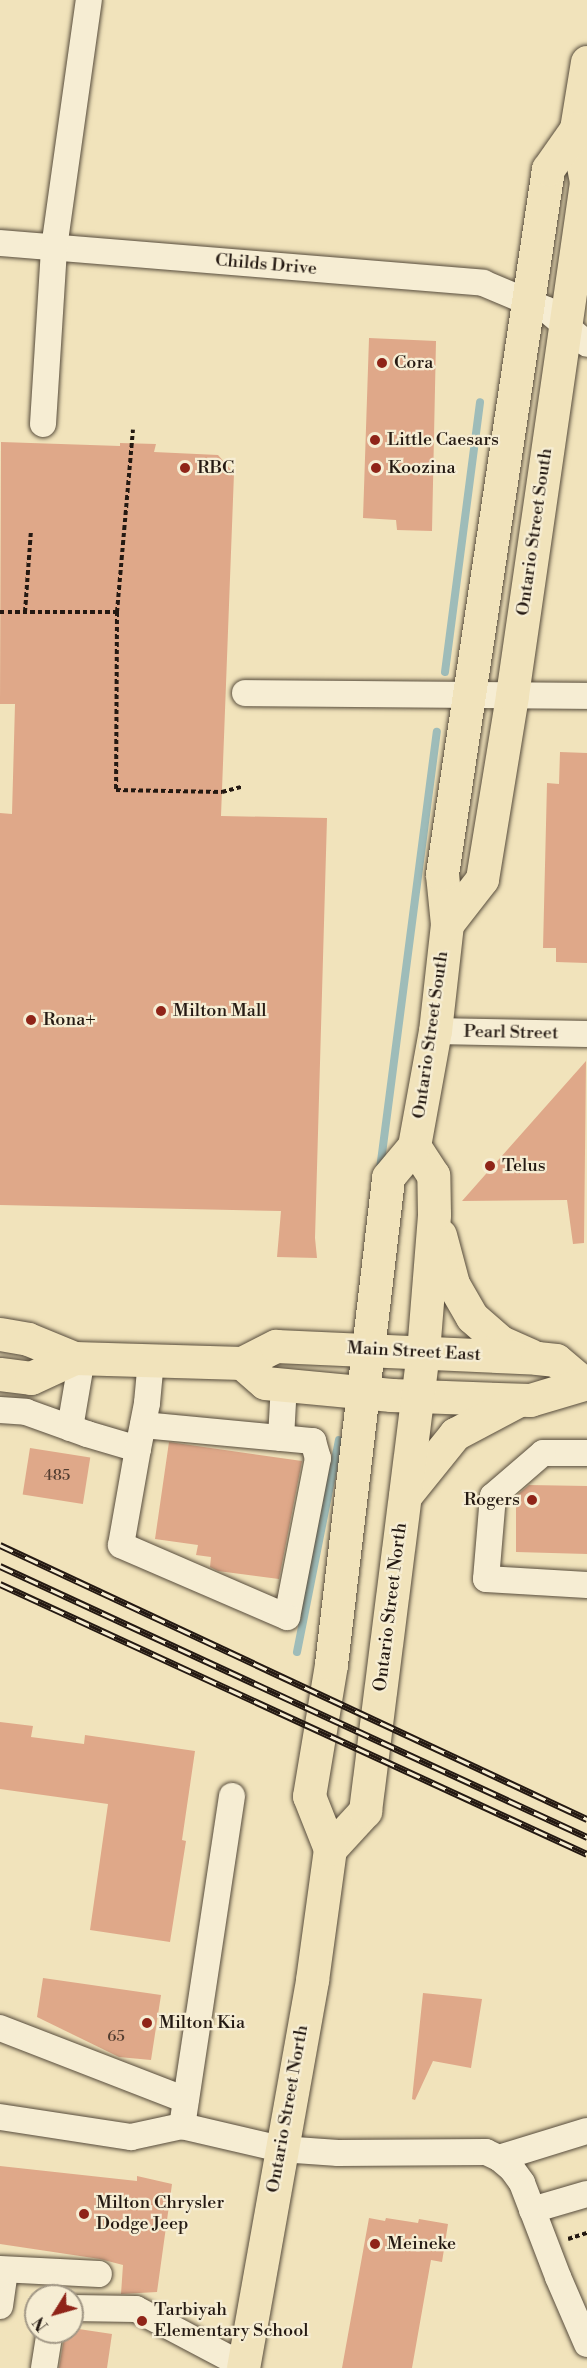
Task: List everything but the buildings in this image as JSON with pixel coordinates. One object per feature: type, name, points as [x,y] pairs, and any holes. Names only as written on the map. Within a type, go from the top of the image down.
[{"type":"main road","name":"Ontario Street South","points":[[447,924],[482,879],[576,335],[586,182],[581,116],[587,62]]},
{"type":"main road","name":"Ontario Street South","points":[[367,1349],[388,1177],[414,1146],[435,1031],[447,924],[442,874],[548,169],[581,116]]},
{"type":"main road","points":[[414,1146],[433,1175],[434,1214],[423,1352]]},
{"type":"main road","points":[[434,1214],[453,1284],[472,1317],[501,1342],[537,1358]]},
{"type":"main road","name":"Main Street East","points":[[0,1334],[28,1339],[78,1358],[242,1363],[276,1346],[537,1358],[556,1360],[584,1382]]},
{"type":"main road","name":"Ontario Street North","points":[[244,2367],[312,1980],[330,1849],[309,1796],[331,1664],[367,1349]]},
{"type":"main road","name":"Ontario Street North","points":[[330,1849],[365,1811],[423,1352]]},
{"type":"main road","name":"Main Street East","points":[[0,1374],[31,1378],[78,1358]]},
{"type":"main road","name":"Main Street East","points":[[242,1363],[265,1383],[416,1396],[530,1400],[584,1382]]},
{"type":"main road","points":[[405,1496],[455,1434],[519,1400]]},
{"type":"street","points":[[43,424],[54,248],[89,0]]},
{"type":"street","name":"Childs Drive","points":[[0,243],[483,283],[528,300],[547,310],[576,335]]},
{"type":"street","points":[[245,693],[587,696]]},
{"type":"street","name":"Pearl Street","points":[[435,1031],[587,1034]]},
{"type":"street","points":[[70,1428],[78,1358]]},
{"type":"street","points":[[0,1410],[26,1412],[70,1428],[141,1437],[281,1438],[313,1441],[318,1458],[287,1617],[121,1545],[141,1437],[151,1360]]},
{"type":"street","points":[[281,1438],[284,1385]]},
{"type":"street","points":[[587,1453],[543,1453],[492,1496],[486,1580],[587,1585]]},
{"type":"street","points":[[182,2126],[232,1796]]},
{"type":"street","points":[[7,2037],[186,2100]]},
{"type":"street","points":[[0,2117],[131,2137],[182,2126],[281,2150],[338,2153],[486,2152],[499,2158],[517,2176],[587,2344]]},
{"type":"street","points":[[499,2158],[587,2131]]},
{"type":"street","points":[[532,2210],[587,2194]]},
{"type":"street","points":[[0,2306],[3,2269],[99,2274]]},
{"type":"street","points":[[84,2308],[136,2308],[244,2367]]},
{"type":"street","points":[[44,2368],[48,2344]]},
{"type":"path","points":[[133,430],[117,612],[116,790],[222,792],[241,787]]},
{"type":"path","points":[[25,612],[31,530]]},
{"type":"path","points":[[0,612],[117,612]]},
{"type":"waterway","points":[[445,672],[480,402]]},
{"type":"waterway","points":[[380,1169],[437,732]]},
{"type":"waterway","points":[[297,1652],[339,1440]]},
{"type":"railway","points":[[0,1545],[587,1819]]},
{"type":"railway","points":[[0,1566],[587,1837]]},
{"type":"railway","points":[[0,1584],[587,1854]]},
{"type":"place","name":"Cora","points":[[382,363]]},
{"type":"place","name":"Little Caesars","points":[[375,440]]},
{"type":"place","name":"RBC","points":[[185,468]]},
{"type":"place","name":"Koozina","points":[[376,468]]},
{"type":"place","name":"Milton Mall","points":[[161,1011]]},
{"type":"place","name":"Rona+","points":[[31,1020]]},
{"type":"place","name":"Telus","points":[[490,1166]]},
{"type":"place","name":"Rogers","points":[[532,1500]]},
{"type":"place","name":"Milton Kia","points":[[147,2023]]},
{"type":"place","name":"Milton Chrysler Dodge Jeep","points":[[84,2214]]},
{"type":"place","name":"Meineke","points":[[375,2244]]},
{"type":"place","name":"Tarbiyah Elementary School","points":[[142,2321]]}]
